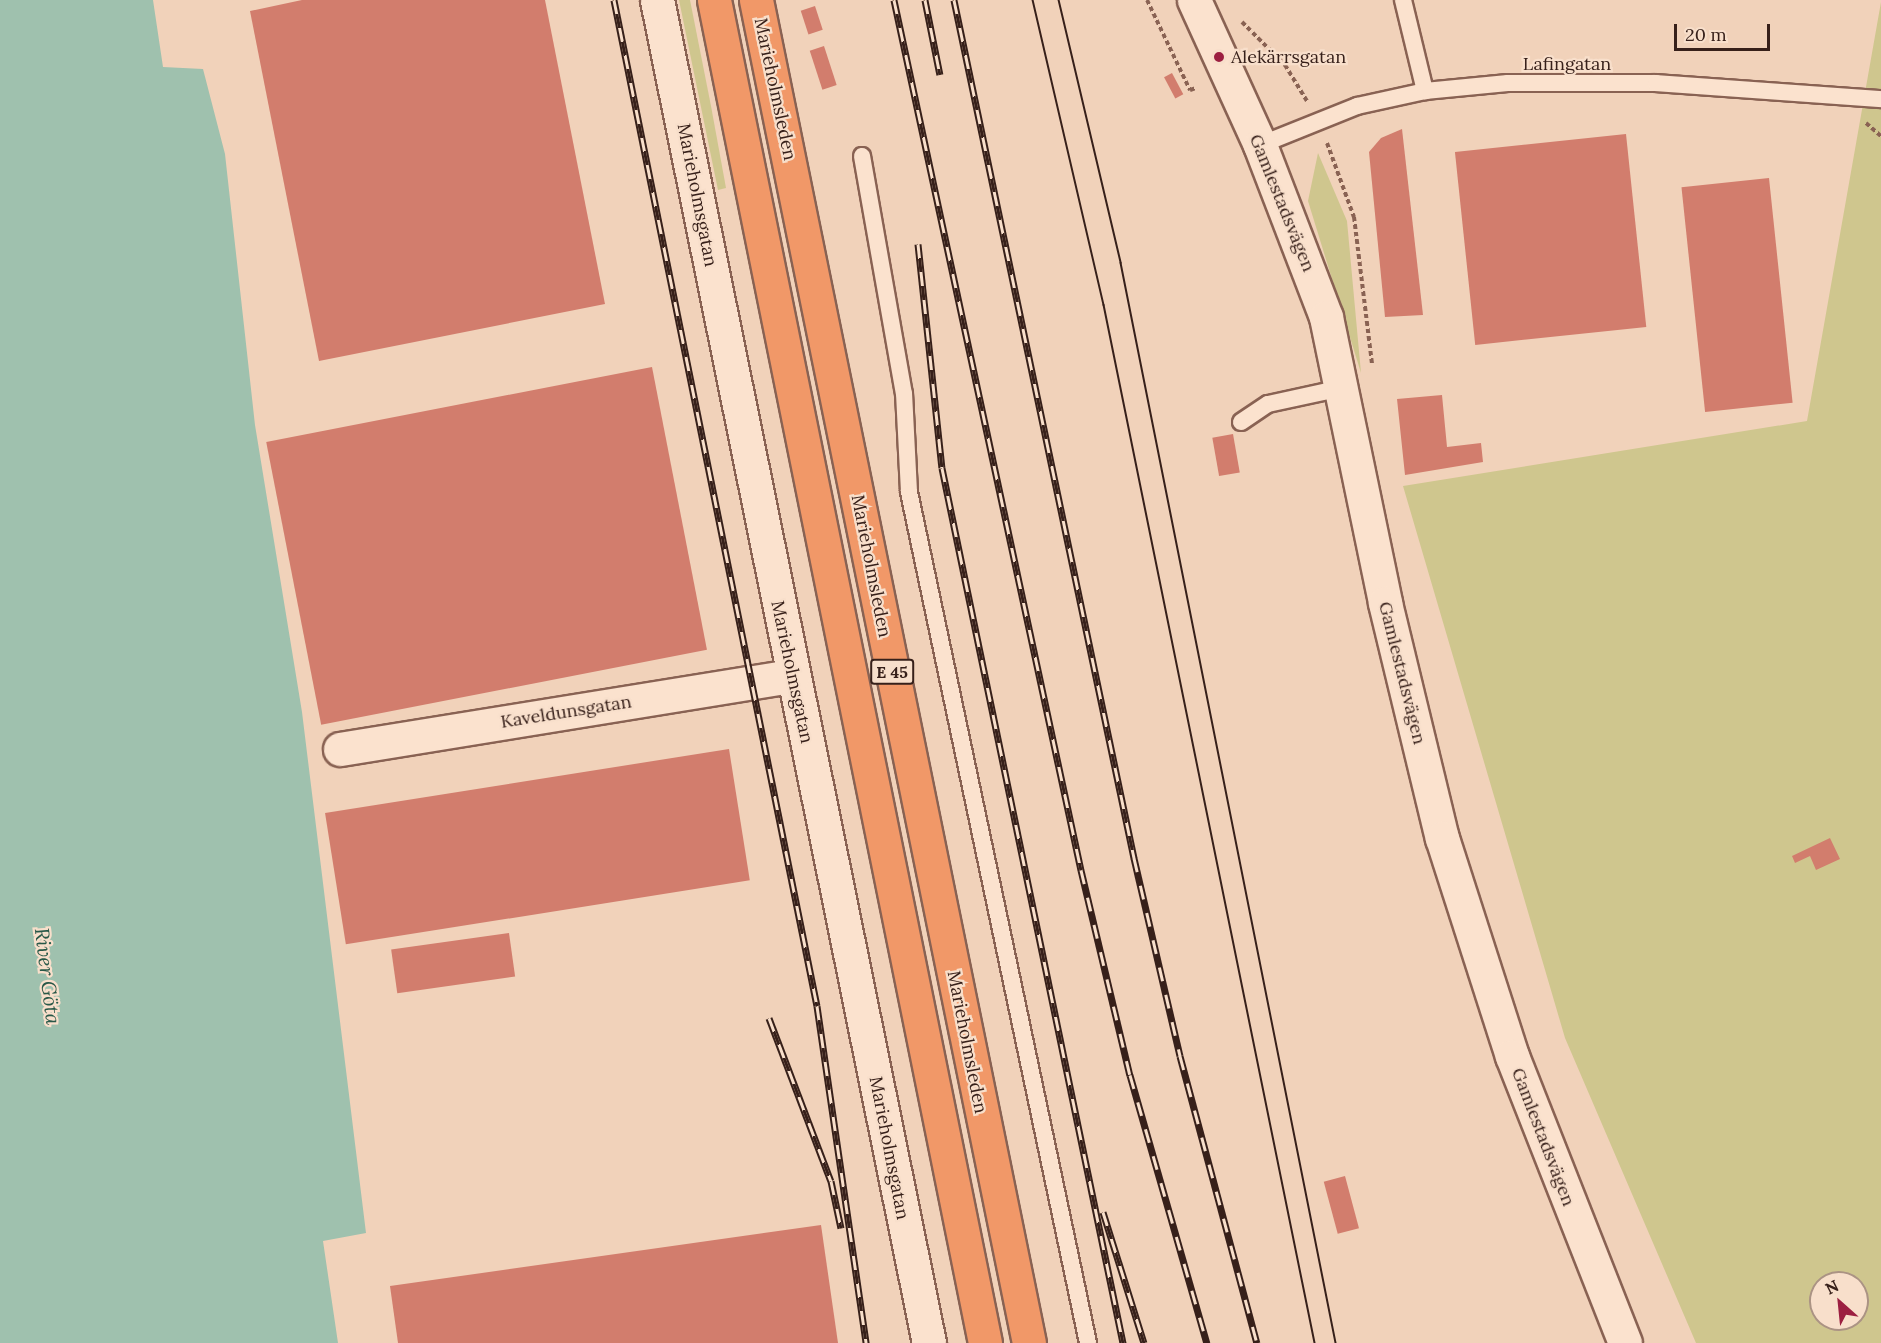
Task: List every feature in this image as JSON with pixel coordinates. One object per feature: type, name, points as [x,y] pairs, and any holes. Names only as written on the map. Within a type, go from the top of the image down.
[{"type":"highway","name":"E 45","points":[[714,0],[985,1343]]},
{"type":"highway","name":"Marieholmsleden","points":[[756,0],[1029,1343]]},
{"type":"street","name":"Marieholmsgatan","points":[[657,0],[929,1343]]},
{"type":"street","name":"Gamlestadsvägen","points":[[1194,0],[1260,145],[1326,317],[1385,603],[1442,838],[1512,1056],[1626,1343]]},
{"type":"street","name":"Kaveldunsgatan","points":[[339,749],[793,676]]},
{"type":"lane","points":[[1403,0],[1425,91]]},
{"type":"lane","name":"Lafingatan","points":[[1260,145],[1317,120],[1425,91],[1508,84],[1656,83],[1881,99]]},
{"type":"lane","points":[[862,156],[904,393],[909,492],[1088,1343]]},
{"type":"lane","points":[[1241,422],[1268,404],[1342,388]]},
{"type":"path","points":[[1147,0],[1157,16],[1190,90],[1196,88]]},
{"type":"path","points":[[1237,13],[1285,65],[1317,120],[1354,217],[1372,368]]},
{"type":"shaded area","points":[[679,0],[690,0],[726,188],[718,190]]},
{"type":"shaded area","points":[[1881,2],[1881,1343],[1696,1343],[1565,1038],[1403,486],[1807,421]]},
{"type":"shaded area","points":[[1318,153],[1347,221],[1361,373],[1308,201]]},
{"type":"water","name":"River Göta","points":[[0,0],[153,0],[163,67],[203,69],[225,154],[255,425],[302,712],[366,1233],[323,1241],[338,1343],[0,1343]]},
{"type":"building","points":[[302,0],[545,0],[605,304],[319,361],[250,11]]},
{"type":"building","points":[[815,6],[823,30],[808,34],[801,11]]},
{"type":"building","points":[[824,46],[837,85],[822,90],[810,51]]},
{"type":"building","points":[[1172,73],[1183,94],[1175,98],[1164,77]]},
{"type":"building","points":[[1402,129],[1423,315],[1385,317],[1369,152],[1381,138]]},
{"type":"building","points":[[1626,134],[1646,327],[1475,345],[1455,152]]},
{"type":"building","points":[[1769,178],[1793,403],[1705,412],[1681,187]]},
{"type":"building","points":[[652,367],[707,650],[321,725],[266,442]]},
{"type":"building","points":[[1442,395],[1447,447],[1481,443],[1483,462],[1405,475],[1397,399]]},
{"type":"building","points":[[1233,434],[1240,472],[1219,476],[1212,438]]},
{"type":"building","points":[[729,749],[750,880],[346,944],[325,813]]},
{"type":"building","points":[[1830,838],[1840,859],[1816,870],[1810,856],[1795,863],[1792,856]]},
{"type":"building","points":[[509,933],[515,977],[397,993],[391,950]]},
{"type":"building","points":[[1345,1176],[1359,1228],[1338,1234],[1324,1182]]},
{"type":"building","points":[[821,1225],[838,1343],[398,1343],[390,1286]]},
{"type":"tram line","points":[[1033,0],[1104,305],[1315,1343]]},
{"type":"tram line","points":[[1059,0],[1121,263],[1336,1343]]},
{"type":"railway","points":[[614,0],[817,1006],[866,1343]]},
{"type":"railway","points":[[894,0],[1081,870],[1130,1075],[1207,1343]]},
{"type":"railway","points":[[925,0],[940,75]]},
{"type":"railway","points":[[954,0],[1134,858],[1180,1056],[1257,1343]]},
{"type":"railway","points":[[918,244],[942,468],[1123,1343]]},
{"type":"railway","points":[[769,1018],[831,1181],[841,1228]]},
{"type":"railway","points":[[1103,1212],[1144,1343]]},
{"type":"place","name":"Alekärrsgatan","points":[[1219,57]]}]
